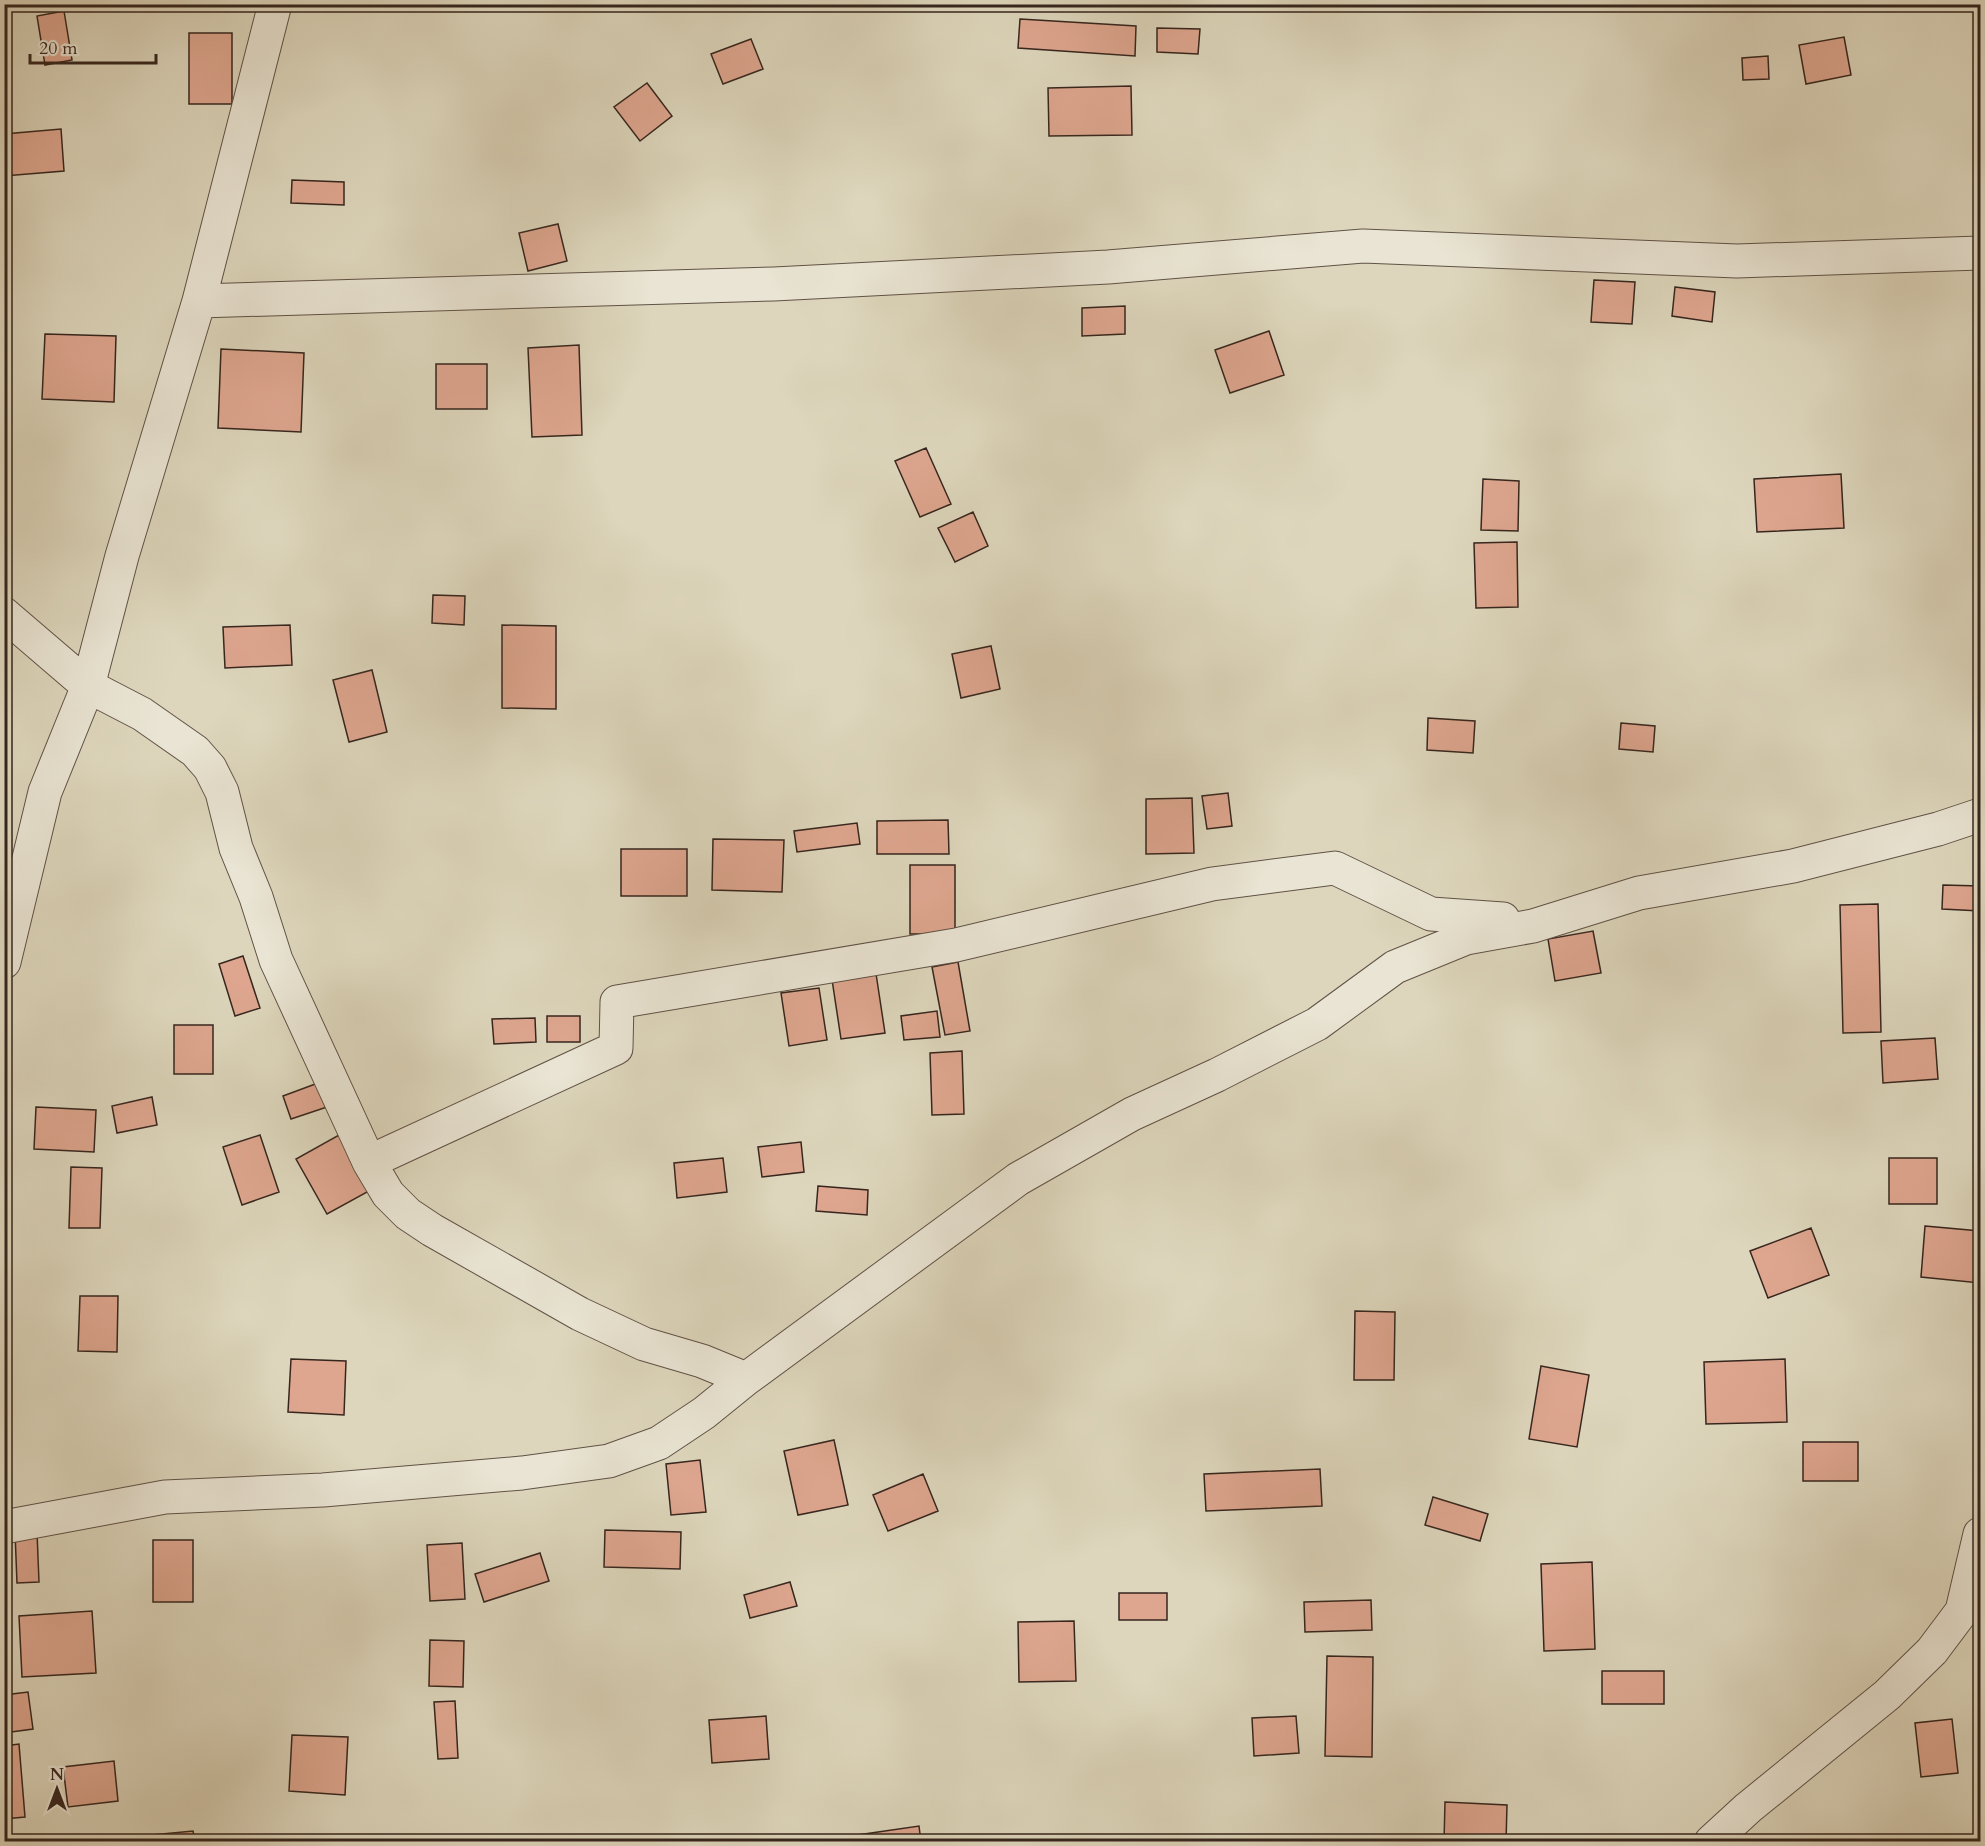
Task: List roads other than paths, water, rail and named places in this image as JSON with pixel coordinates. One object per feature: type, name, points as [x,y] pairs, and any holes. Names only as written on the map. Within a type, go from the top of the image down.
[{"type":"street","points":[[4,962],[45,792],[88,686],[123,556],[199,301],[275,4]]},
{"type":"street","points":[[199,301],[774,284],[1108,267],[1363,246],[1737,261],[1980,253]]},
{"type":"street","points":[[4,614],[88,686],[142,714],[195,751],[210,768],[222,792],[236,848],[276,960],[369,1162],[388,1194],[408,1214],[432,1230],[580,1314],[644,1344],[702,1361],[746,1379]]},
{"type":"street","points":[[4,1527],[165,1497],[323,1490],[522,1473],[609,1461],[659,1443],[704,1413],[746,1379],[1029,1173],[1132,1114],[1217,1075],[1317,1024],[1395,967],[1466,938],[1533,926],[1639,893],[1793,866],[1938,829],[1980,815]]},
{"type":"street","points":[[369,1162],[616,1048],[617,1002],[956,945],[1212,884],[1335,868],[1431,914],[1524,920],[1533,926]]},
{"type":"street","points":[[1711,1842],[1757,1800],[1887,1695],[1932,1651],[1971,1603],[1980,1534]]}]
